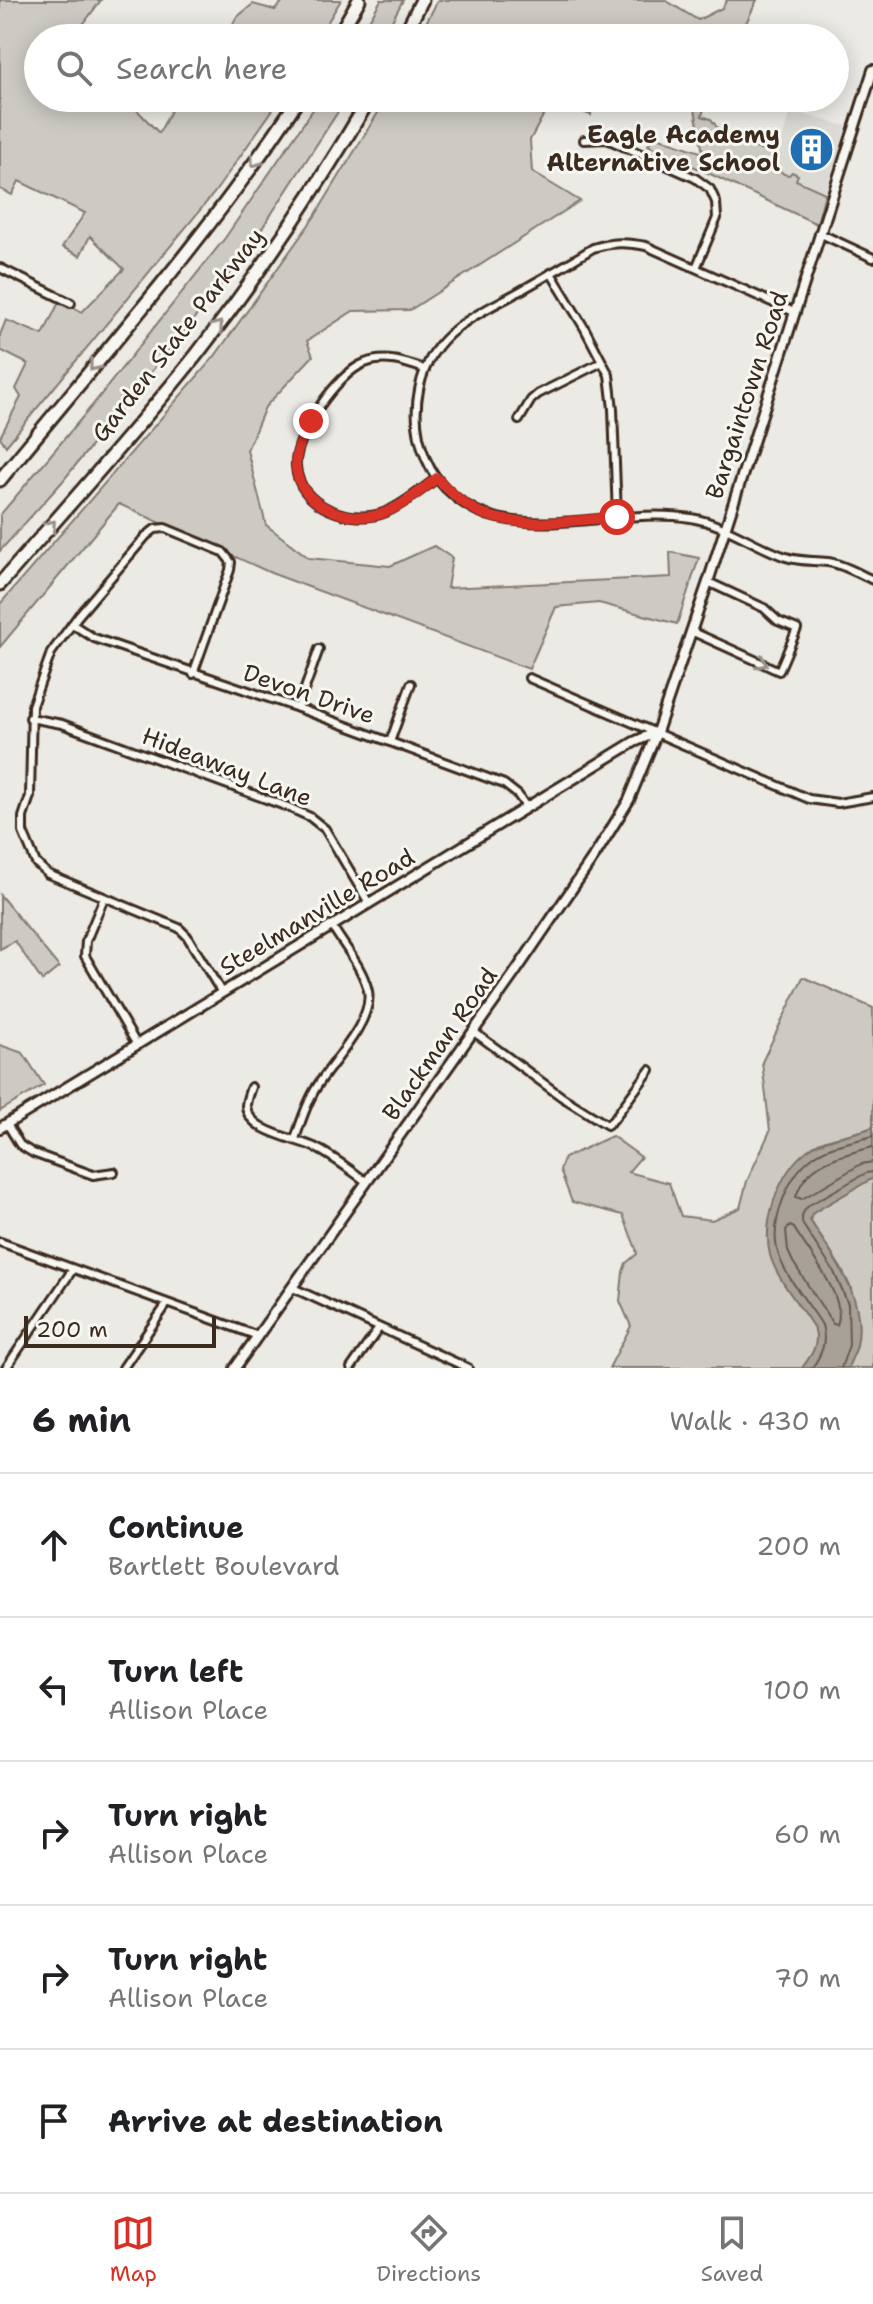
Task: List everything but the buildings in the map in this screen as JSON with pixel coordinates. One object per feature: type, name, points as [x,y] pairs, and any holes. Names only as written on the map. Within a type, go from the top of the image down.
[{"type":"highway","points":[[345,24],[359,0]]},
{"type":"highway","points":[[410,24],[422,0]]},
{"type":"highway","name":"Garden State Parkway","points":[[0,480],[200,235],[289,112]]},
{"type":"highway","name":"Garden State Parkway","points":[[0,584],[151,410],[225,317],[297,215],[361,112]]},
{"type":"main road","name":"Bargaintown Road","points":[[657,732],[873,70]]},
{"type":"main road","name":"Steelmanville Road","points":[[4,1126],[634,742],[657,732]]},
{"type":"main road","name":"Blackman Road","points":[[235,1368],[474,1032],[618,820],[657,732]]},
{"type":"street","points":[[584,140],[607,139],[695,178],[710,189],[717,205],[717,218],[696,268]]},
{"type":"street","points":[[819,233],[873,258]]},
{"type":"street","points":[[794,312],[646,246],[610,242],[593,248],[454,330],[440,344],[424,369],[417,402],[417,431],[428,464],[437,478],[464,503],[494,518],[528,522],[617,517],[687,518],[725,528],[785,557],[803,562],[828,562],[873,580]]},
{"type":"street","points":[[0,268],[71,303]]},
{"type":"street","points":[[551,273],[609,375],[617,517]]},
{"type":"street","points":[[424,369],[390,359],[366,362],[343,377],[311,421],[300,445],[296,468],[300,482],[317,503],[332,511],[358,517],[386,512],[437,478]]},
{"type":"street","points":[[519,420],[538,394],[602,362]]},
{"type":"street","points":[[193,674],[231,562],[223,552],[169,529],[157,529],[146,536],[51,653],[30,718],[30,796],[23,817],[23,832],[36,863],[48,874],[179,928],[222,993]]},
{"type":"street","points":[[691,631],[779,671],[797,629],[778,621],[764,608],[708,582]]},
{"type":"street","name":"Devon Drive","points":[[72,624],[94,638],[298,708],[504,784],[518,795],[527,808]]},
{"type":"street","points":[[298,708],[319,649]]},
{"type":"street","points":[[529,678],[809,799],[838,803],[873,797]]},
{"type":"street","points":[[390,742],[411,684]]},
{"type":"street","name":"Hideaway Lane","points":[[30,718],[62,724],[310,817],[325,829],[369,903]]},
{"type":"street","points":[[104,898],[86,941],[85,956],[137,1045]]},
{"type":"street","points":[[295,1139],[315,1090],[362,1022],[369,1004],[363,977],[332,926]]},
{"type":"street","points":[[474,1032],[562,1097],[607,1125],[650,1070]]},
{"type":"street","points":[[251,1087],[246,1105],[251,1117],[264,1128],[321,1150],[367,1182]]},
{"type":"street","points":[[4,1126],[20,1145],[33,1153],[93,1175],[114,1172]]},
{"type":"street","points":[[0,1242],[258,1336]]},
{"type":"street","points":[[6,1368],[73,1269]]},
{"type":"street","points":[[293,1288],[468,1368]]},
{"type":"street","points":[[123,1368],[167,1304]]},
{"type":"street","points":[[351,1368],[379,1328]]},
{"type":"shaded area","points":[[0,0],[101,0],[83,24],[24,24],[24,112],[139,112],[159,133],[170,112],[271,112],[215,192],[6,446],[0,437],[21,397],[16,389],[28,364],[0,350],[0,335],[6,320],[43,335],[60,300],[82,312],[124,269],[90,236],[80,256],[62,247],[85,213],[19,181],[12,195],[0,189]]},
{"type":"shaded area","points":[[284,0],[341,0],[326,24],[233,24],[253,4],[275,10]]},
{"type":"shaded area","points":[[381,0],[403,0],[390,24],[367,24]]},
{"type":"shaded area","points":[[438,0],[665,0],[698,20],[722,8],[727,0],[757,0],[746,24],[425,24]]},
{"type":"shaded area","points":[[311,112],[338,112],[240,262],[62,482],[0,551],[0,515],[91,407],[225,238]]},
{"type":"shaded area","points":[[378,112],[545,112],[530,140],[532,172],[580,201],[410,310],[353,311],[307,341],[313,356],[265,407],[247,450],[266,525],[309,558],[390,566],[434,546],[452,558],[447,588],[671,577],[670,552],[699,558],[677,624],[599,603],[556,607],[529,669],[271,573],[119,504],[0,647],[0,604],[215,356],[315,216]]},
{"type":"shaded area","points":[[696,112],[703,112],[702,116],[711,119],[721,133],[779,158],[775,167],[784,174],[792,172],[798,175],[796,180],[825,193],[817,224],[648,145],[654,136],[703,153]]},
{"type":"shaded area","points":[[791,112],[846,126],[825,200],[768,181]]},
{"type":"shaded area","points":[[0,895],[59,967],[42,981],[15,941],[0,949]]},
{"type":"shaded area","points":[[803,977],[873,1008],[873,1127],[823,1141],[809,1149],[782,1184],[771,1211],[769,1240],[772,1259],[815,1327],[817,1341],[813,1352],[802,1368],[609,1368],[631,1326],[620,1301],[623,1272],[626,1263],[637,1254],[636,1249],[623,1215],[572,1202],[560,1170],[564,1158],[612,1136],[641,1157],[628,1172],[669,1183],[681,1216],[712,1220],[740,1208],[747,1181],[770,1131],[762,1062]]},
{"type":"shaded area","points":[[0,1045],[23,1053],[44,1085],[0,1111]]},
{"type":"shaded area","points":[[873,1178],[873,1368],[848,1368],[853,1353],[851,1288],[810,1220],[816,1211]]},
{"type":"water","points":[[873,1127],[873,1178],[816,1211],[810,1220],[853,1294],[859,1327],[856,1348],[848,1368],[802,1368],[811,1355],[816,1335],[770,1255],[768,1226],[771,1210],[783,1180],[802,1155],[821,1143]]},
{"type":"place","name":"Eagle Academy Alternative School","points":[[811,149]]},
{"type":"route","points":[[311,421],[296,459],[300,482],[317,503],[347,516],[374,516],[386,512],[437,478],[464,503],[494,518],[528,522],[617,517]]}]
